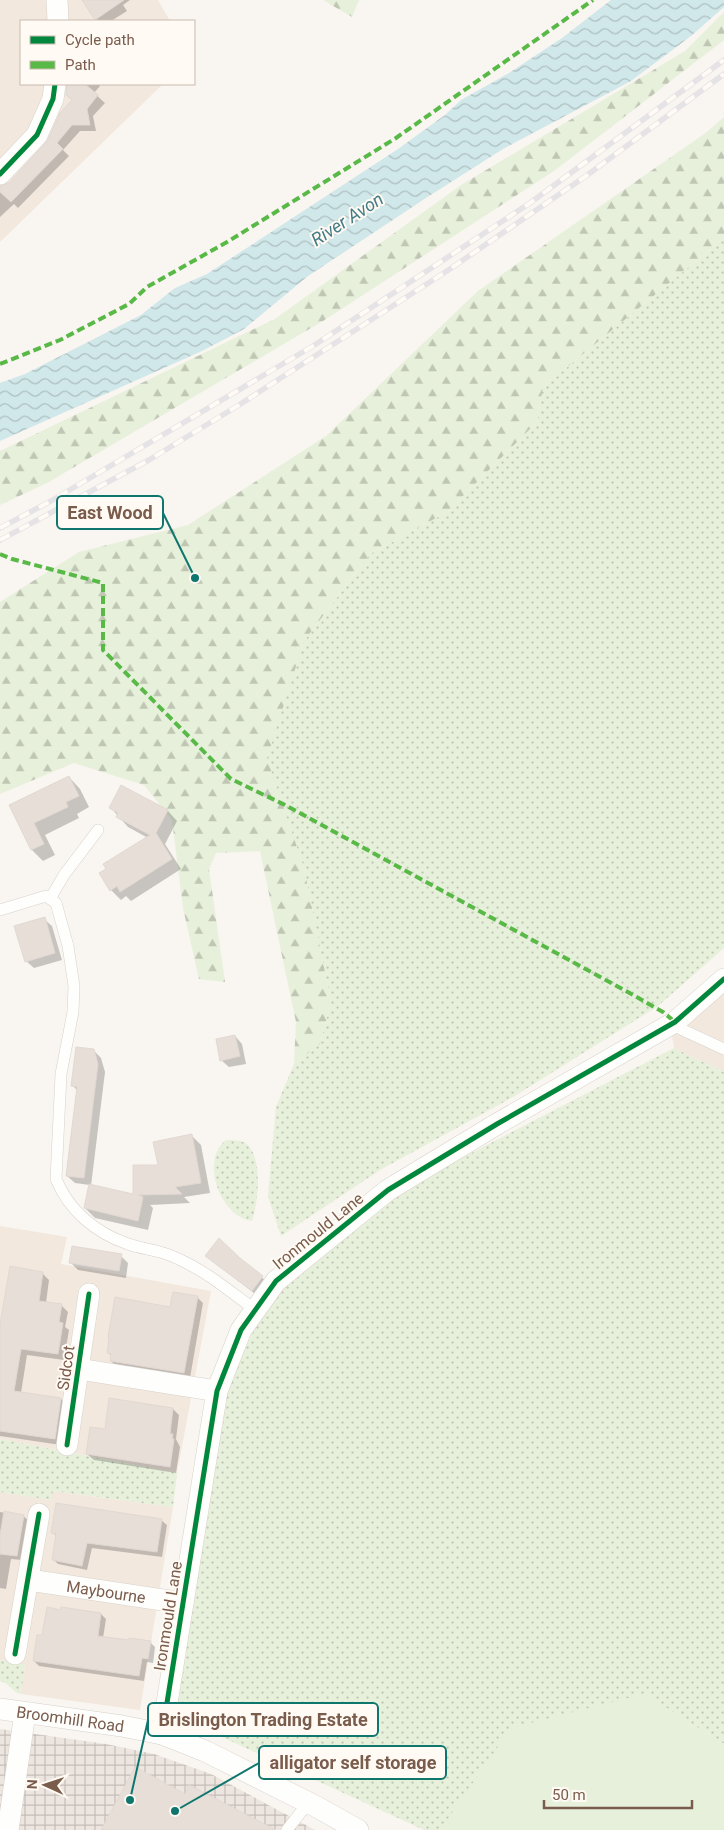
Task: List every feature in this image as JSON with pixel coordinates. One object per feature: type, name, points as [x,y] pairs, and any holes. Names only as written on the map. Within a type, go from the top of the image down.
[{"type":"street","points":[[57,0],[58,20]]},
{"type":"street","points":[[0,174],[37,135],[53,99],[56,85]]},
{"type":"street","name":"Ironmould Lane","points":[[162,1734],[216,1391],[242,1330],[276,1281],[388,1190],[496,1124],[670,1024],[724,979]]},
{"type":"street","name":"Sidcot","points":[[67,1445],[89,1294]]},
{"type":"street","name":"Sidcot","points":[[79,1369],[216,1391]]},
{"type":"street","points":[[15,1654],[39,1514]]},
{"type":"street","name":"Maybourne","points":[[29,1580],[183,1603]]},
{"type":"street","name":"Broomhill Road","points":[[0,1709],[122,1726],[162,1734],[205,1751],[358,1830]]},
{"type":"street","points":[[8,1830],[24,1713]]},
{"type":"lane","points":[[50,899],[64,876],[98,830]]},
{"type":"lane","points":[[0,910],[46,896],[56,904],[68,946],[74,986],[74,1012],[61,1074],[56,1179],[62,1193],[83,1218],[103,1233],[128,1244],[171,1256],[209,1274],[255,1310]]},
{"type":"lane","points":[[670,1024],[724,1049]]},
{"type":"lane","points":[[287,1830],[308,1803]]},
{"type":"shaded area","points":[[0,0],[158,0],[169,20],[20,20],[20,85],[162,85],[0,242]]},
{"type":"shaded area","points":[[724,982],[724,1072],[674,1048],[670,1024]]},
{"type":"shaded area","points":[[0,1226],[67,1237],[61,1264],[211,1291],[177,1473],[0,1439]]},
{"type":"shaded area","points":[[52,1491],[173,1507],[140,1710],[21,1694],[25,1664],[0,1660],[0,1492],[51,1500]]},
{"type":"shaded area","points":[[0,1729],[106,1744],[154,1754],[211,1774],[315,1830],[0,1830]]},
{"type":"green space","points":[[323,0],[359,0],[352,17]]},
{"type":"green space","points":[[724,12],[724,40],[554,171],[323,321],[47,483],[0,505],[0,451],[275,319],[461,185],[685,51]]},
{"type":"green space","points":[[724,117],[724,238],[543,387],[537,422],[447,512],[370,554],[304,641],[267,758],[304,868],[331,1002],[320,1044],[294,1064],[296,1022],[260,851],[216,853],[209,869],[225,982],[199,979],[183,908],[172,820],[144,785],[74,763],[0,794],[0,602],[79,552],[188,525],[326,436],[478,291],[707,132]]},
{"type":"green space","points":[[724,238],[724,948],[658,1006],[513,1097],[380,1170],[281,1236],[268,1196],[276,1107],[294,1064],[320,1044],[331,1002],[304,868],[266,758],[304,641],[370,554],[447,512],[537,422],[543,387]]},
{"type":"green space","points":[[674,1048],[724,1072],[724,1744],[644,1694],[440,1830],[424,1830],[174,1715],[224,1393],[261,1315],[283,1284],[394,1193]]},
{"type":"green space","points":[[226,1140],[245,1143],[251,1149],[255,1158],[258,1180],[252,1221],[241,1217],[231,1210],[217,1187],[214,1161],[218,1149]]},
{"type":"green space","points":[[0,1439],[177,1473],[173,1507],[53,1491],[51,1500],[0,1492]]},
{"type":"green space","points":[[0,1660],[25,1664],[21,1694],[0,1681]]},
{"type":"green space","points":[[644,1694],[724,1744],[724,1830],[440,1830],[511,1728]]},
{"type":"water","name":"River Avon","points":[[611,0],[724,0],[724,7],[691,36],[631,81],[503,149],[429,196],[308,276],[244,329],[202,351],[0,441],[0,383],[25,374],[141,315],[175,288],[207,274],[398,149],[445,115],[461,100],[509,73],[562,38]]},
{"type":"building","points":[[82,0],[124,0],[95,20]]},
{"type":"building","points":[[67,85],[86,85],[98,95],[87,109],[90,125],[72,125],[57,143],[63,149],[11,202],[0,192],[0,186],[9,183],[48,140],[60,113],[72,100],[66,95]]},
{"type":"building","points":[[69,776],[79,796],[66,802],[68,807],[34,823],[44,844],[31,850],[9,805]]},
{"type":"building","points":[[121,785],[168,810],[156,833],[172,859],[120,892],[117,886],[110,891],[99,873],[106,869],[103,864],[150,835],[116,817],[118,813],[109,808]]},
{"type":"building","points":[[45,917],[55,953],[25,962],[14,926]]},
{"type":"building","points":[[235,1035],[240,1056],[220,1061],[216,1039]]},
{"type":"building","points":[[76,1047],[94,1049],[98,1064],[84,1178],[66,1176],[77,1087],[71,1086]]},
{"type":"building","points":[[192,1134],[201,1183],[175,1187],[182,1194],[138,1195],[143,1197],[138,1221],[84,1208],[89,1184],[133,1194],[133,1165],[158,1165],[153,1142]]},
{"type":"building","points":[[219,1238],[263,1276],[252,1291],[205,1256]]},
{"type":"building","points":[[72,1246],[122,1254],[119,1271],[69,1263]]},
{"type":"building","points":[[10,1266],[43,1272],[39,1301],[62,1304],[59,1322],[63,1323],[58,1354],[21,1349],[14,1391],[61,1398],[55,1439],[0,1431],[0,1324]]},
{"type":"building","points":[[173,1292],[198,1296],[184,1373],[110,1361],[111,1354],[107,1353],[108,1337],[115,1297],[170,1307]]},
{"type":"building","points":[[109,1398],[173,1408],[170,1434],[173,1434],[172,1439],[174,1439],[170,1467],[86,1454],[90,1427],[105,1429]]},
{"type":"building","points":[[56,1503],[162,1519],[157,1552],[87,1543],[82,1566],[52,1560],[56,1534],[51,1533]]},
{"type":"building","points":[[4,1511],[24,1515],[17,1556],[0,1554],[0,1535]]},
{"type":"building","points":[[47,1607],[61,1610],[61,1607],[101,1613],[98,1636],[151,1641],[148,1659],[142,1658],[139,1676],[33,1661],[37,1635],[42,1635]]},
{"type":"building","points":[[135,1767],[185,1794],[189,1785],[276,1830],[101,1830]]},
{"type":"railway","points":[[0,528],[51,501],[313,346],[530,203],[724,60]]},
{"type":"railway","points":[[0,540],[149,460],[239,405],[447,271],[586,176],[724,74]]},
{"type":"marked path","points":[[0,364],[60,340],[129,304],[147,287],[227,242],[396,138],[593,0]]},
{"type":"marked path","points":[[0,554],[12,559],[103,583],[103,650],[231,779],[285,805],[626,991],[663,1012],[675,1022]]},
{"type":"cycle path","points":[[0,174],[37,135],[53,99],[55,85]]},
{"type":"cycle path","points":[[162,1734],[217,1391],[241,1330],[276,1281],[388,1190],[497,1124],[675,1022],[724,979]]},
{"type":"cycle path","points":[[67,1445],[89,1294]]},
{"type":"cycle path","points":[[15,1654],[39,1514]]},
{"type":"place","name":"East Wood","points":[[195,578]]},
{"type":"place","name":"Brislington Trading Estate","points":[[130,1800]]},
{"type":"place","name":"alligator self storage","points":[[175,1811]]}]
